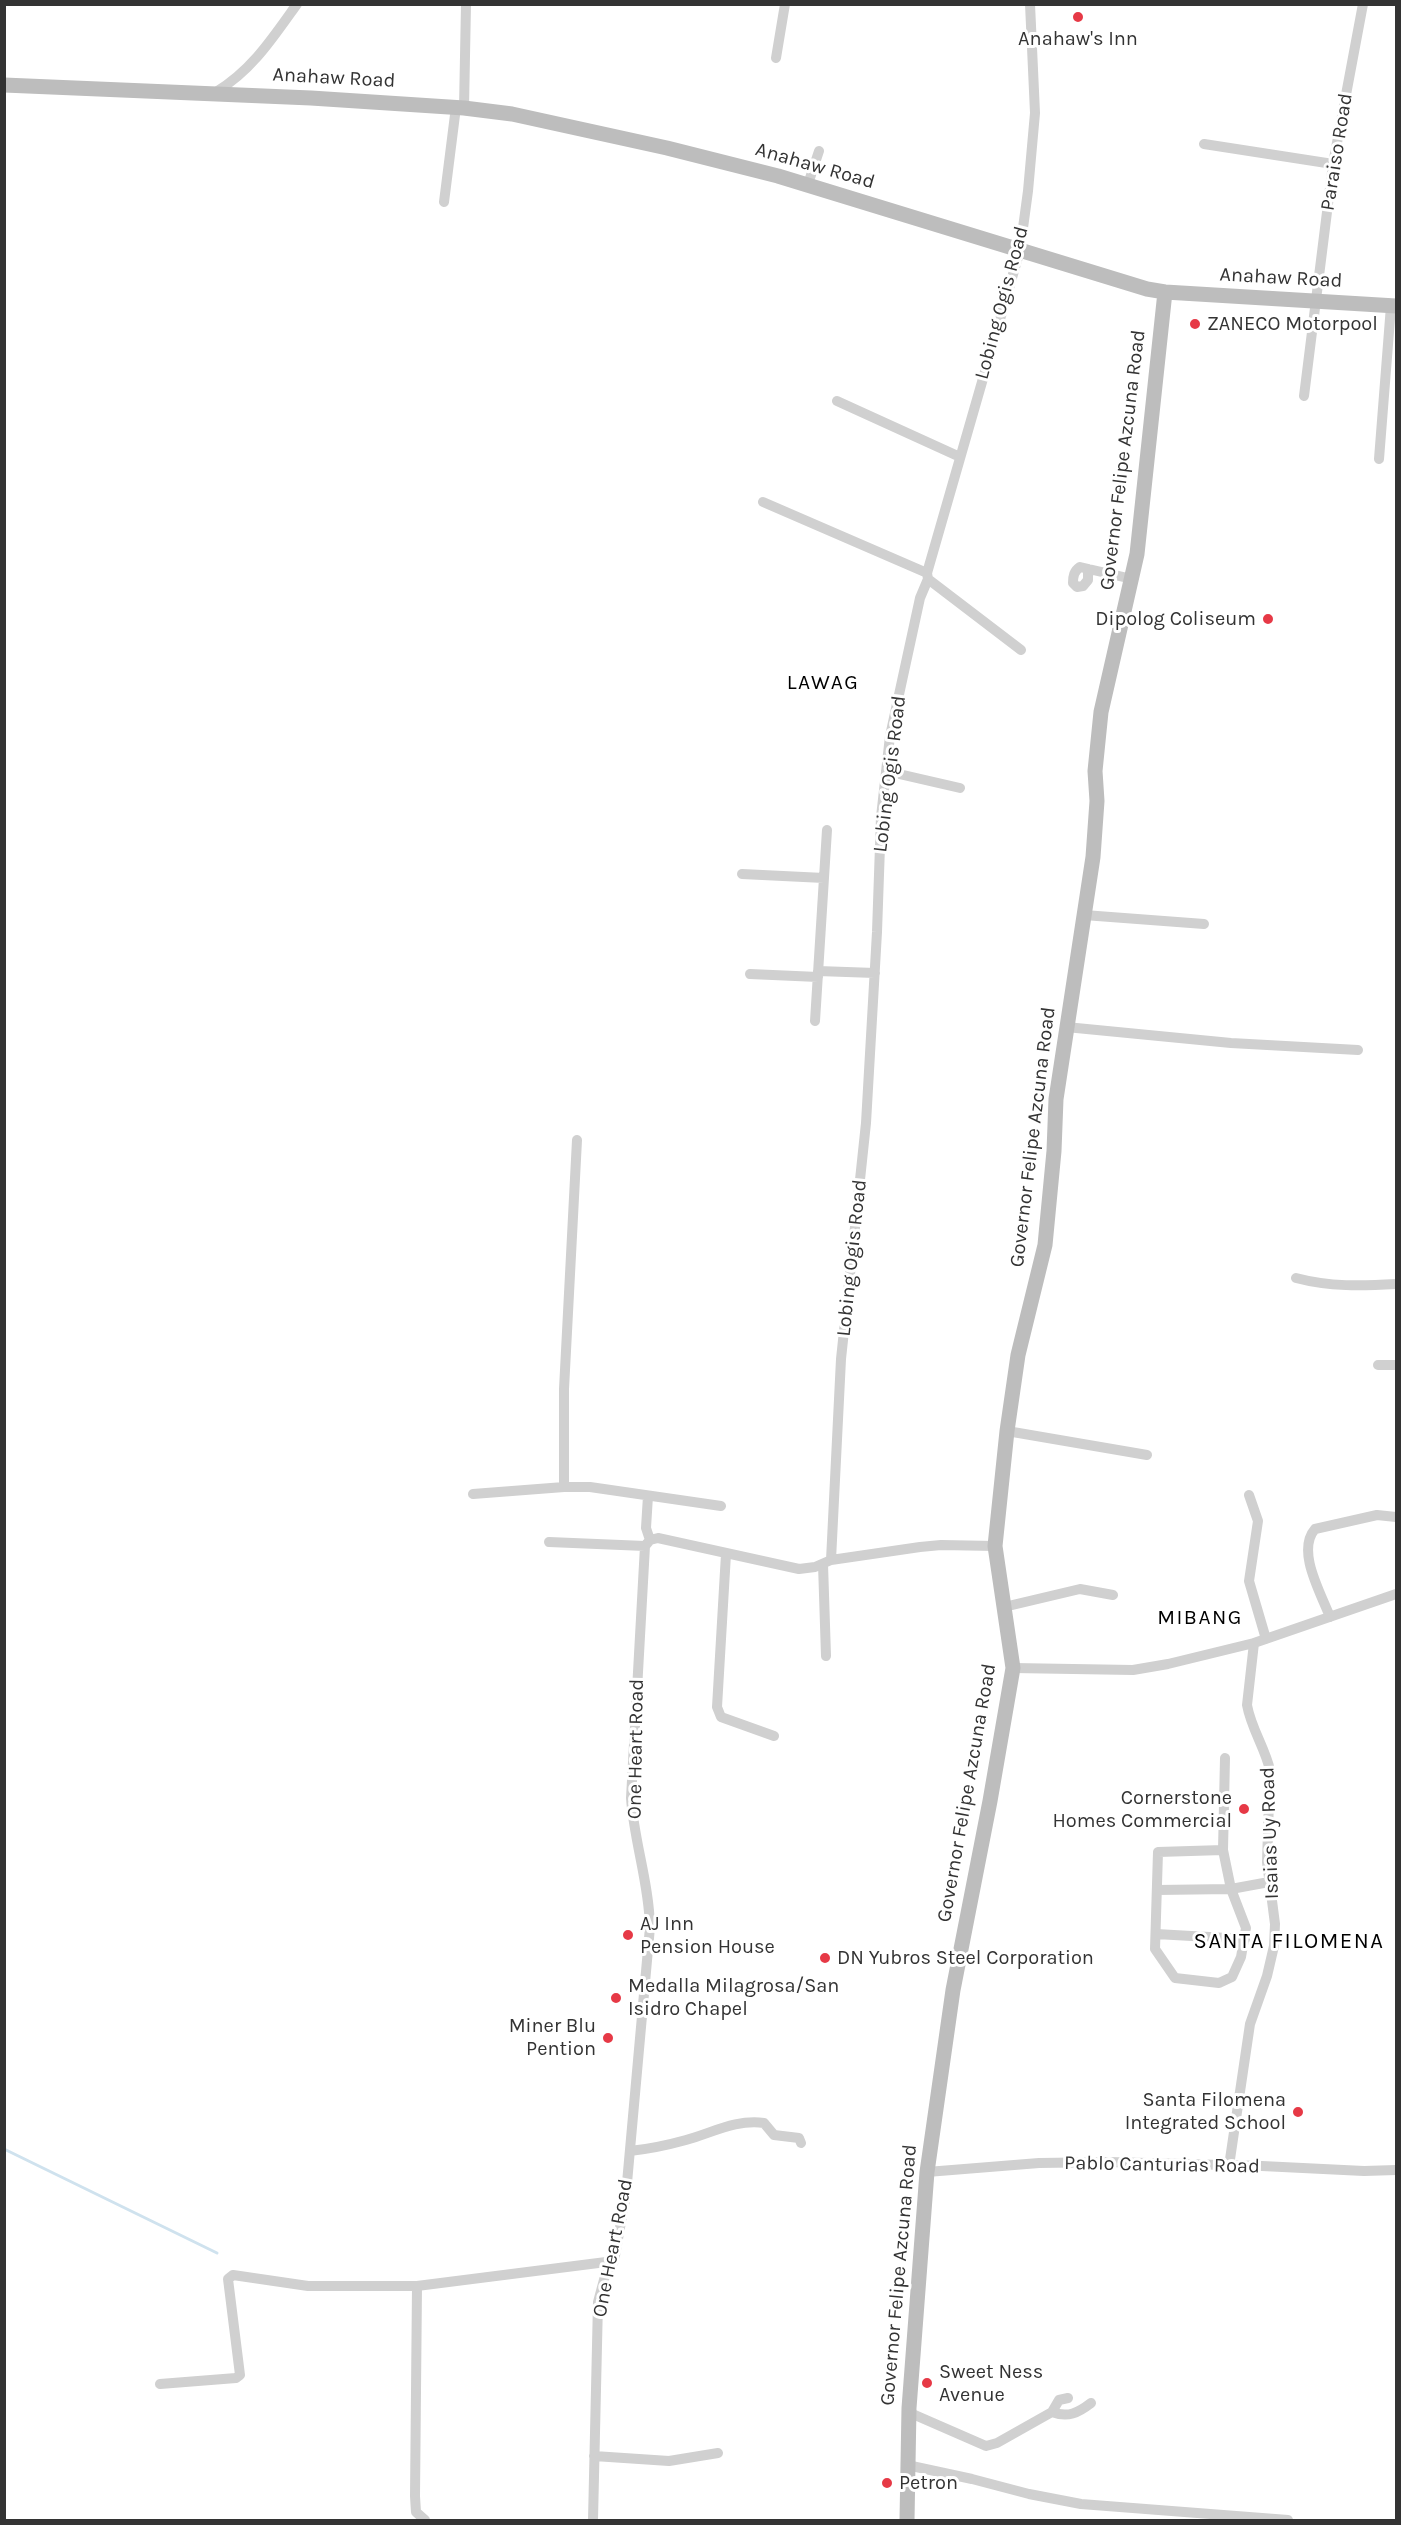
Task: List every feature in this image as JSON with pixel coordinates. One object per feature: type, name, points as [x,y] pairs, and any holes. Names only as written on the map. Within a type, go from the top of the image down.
[{"type":"street","points":[[216,92],[253,64],[297,4]]},
{"type":"street","points":[[444,202],[460,107],[466,4]]},
{"type":"street","points":[[776,58],[785,4]]},
{"type":"street","name":"Lobing Ogis Road","points":[[826,1656],[827,1562],[842,1359],[866,1123],[881,817],[890,736],[920,598],[1020,250],[1029,191],[1035,113],[1030,4]]},
{"type":"street","name":"Paraiso Road","points":[[1304,396],[1333,164],[1363,4]]},
{"type":"street","name":"Anahaw Road","points":[[4,85],[216,92],[460,107],[512,114],[602,133],[808,184],[1128,284],[1166,292],[1394,306]]},
{"type":"street","points":[[1204,144],[1333,164]]},
{"type":"street","points":[[808,184],[819,151]]},
{"type":"street","name":"Governor Felipe Azcuna Road","points":[[907,2520],[908,2412],[927,2172],[953,1990],[1013,1668],[995,1546],[1007,1431],[1018,1355],[1045,1245],[1054,1151],[1056,1099],[1093,857],[1095,771],[1101,712],[1132,579],[1142,517],[1166,292]]},
{"type":"street","points":[[1379,459],[1394,306]]},
{"type":"street","points":[[837,401],[960,457]]},
{"type":"street","points":[[763,502],[927,576],[1021,650]]},
{"type":"street","points":[[1088,569],[1132,579]]},
{"type":"street","points":[[886,771],[960,788]]},
{"type":"street","points":[[815,1021],[827,830]]},
{"type":"street","points":[[742,874],[824,878]]},
{"type":"street","points":[[1084,915],[1204,924]]},
{"type":"street","points":[[750,974],[875,973]]},
{"type":"street","points":[[1066,1027],[1231,1043],[1358,1050]]},
{"type":"street","points":[[564,1487],[564,1389],[577,1140]]},
{"type":"street","points":[[1296,1278],[1322,1285],[1345,1287],[1396,1284]]},
{"type":"street","points":[[1378,1365],[1396,1365]]},
{"type":"street","points":[[1007,1431],[1147,1455]]},
{"type":"street","points":[[473,1494],[590,1487],[721,1506]]},
{"type":"street","name":"One Heart Road","points":[[593,2520],[598,2302],[605,2276],[614,2261],[626,2194],[650,1927],[648,1897],[633,1826],[631,1798],[648,1496]]},
{"type":"street","points":[[1249,1496],[1257,1521],[1249,1581],[1266,1639]]},
{"type":"street","points":[[1330,1617],[1307,1558],[1310,1535],[1315,1529],[1377,1515],[1396,1517]]},
{"type":"street","points":[[549,1542],[647,1543],[658,1538],[799,1569],[827,1562],[930,1546],[995,1546]]},
{"type":"street","points":[[726,1554],[717,1707],[721,1717],[774,1736]]},
{"type":"street","points":[[1004,1607],[1080,1589],[1113,1595]]},
{"type":"street","points":[[1013,1668],[1133,1670],[1168,1664],[1254,1643],[1396,1594]]},
{"type":"street","name":"Isaias Uy Road","points":[[1229,2166],[1250,2024],[1267,1976],[1274,1946],[1275,1924],[1269,1881],[1267,1830],[1270,1770],[1268,1758],[1247,1706],[1254,1643]]},
{"type":"street","points":[[1223,1850],[1158,1852],[1155,1949],[1175,1978],[1219,1983],[1232,1977],[1241,1957],[1246,1928],[1232,1889],[1223,1850],[1225,1758]]},
{"type":"street","points":[[1157,1890],[1232,1889],[1269,1881]]},
{"type":"street","points":[[1156,1934],[1245,1939]]},
{"type":"street","points":[[630,2151],[666,2145],[734,2124],[758,2122],[764,2122],[774,2135],[799,2138],[801,2143]]},
{"type":"street","name":"Pablo Canturias Road","points":[[927,2172],[1039,2163],[1108,2162],[1364,2171],[1396,2170]]},
{"type":"street","points":[[160,2384],[236,2378],[240,2375],[228,2279],[233,2275],[308,2286],[417,2286],[614,2261]]},
{"type":"street","points":[[417,2286],[415,2496],[416,2512],[425,2520]]},
{"type":"street","points":[[908,2412],[986,2446],[997,2443],[1052,2412],[1059,2400],[1068,2398]]},
{"type":"street","points":[[1052,2412],[1064,2416],[1075,2414],[1091,2403]]},
{"type":"street","points":[[594,2456],[669,2461],[718,2452]]},
{"type":"street","points":[[907,2465],[1081,2504],[1288,2520]]},
{"type":"waterway","points":[[4,2149],[217,2253]]},
{"type":"place","name":"Anahaw's Inn","points":[[1078,17]]},
{"type":"place","name":"ZANECO Motorpool","points":[[1195,324]]},
{"type":"place","name":"Dipolog Coliseum","points":[[1268,619]]},
{"type":"place","name":"Cornerstone Homes Commercial","points":[[1244,1809]]},
{"type":"place","name":"AJ Inn Pension House","points":[[628,1935]]},
{"type":"place","name":"DN Yubros Steel Corporation","points":[[825,1958]]},
{"type":"place","name":"Medalla Milagrosa/San Isidro Chapel","points":[[616,1998]]},
{"type":"place","name":"Miner Blu Pention","points":[[608,2038]]},
{"type":"place","name":"Santa Filomena Integrated School","points":[[1298,2112]]},
{"type":"place","name":"Sweet Ness Avenue","points":[[927,2383]]},
{"type":"place","name":"Petron","points":[[887,2483]]},
{"type":"district","name":"LAWAG","points":[[823,683]]},
{"type":"district","name":"MIBANG","points":[[1200,1618]]},
{"type":"district","name":"SANTA FILOMENA","points":[[1289,1942]]}]
